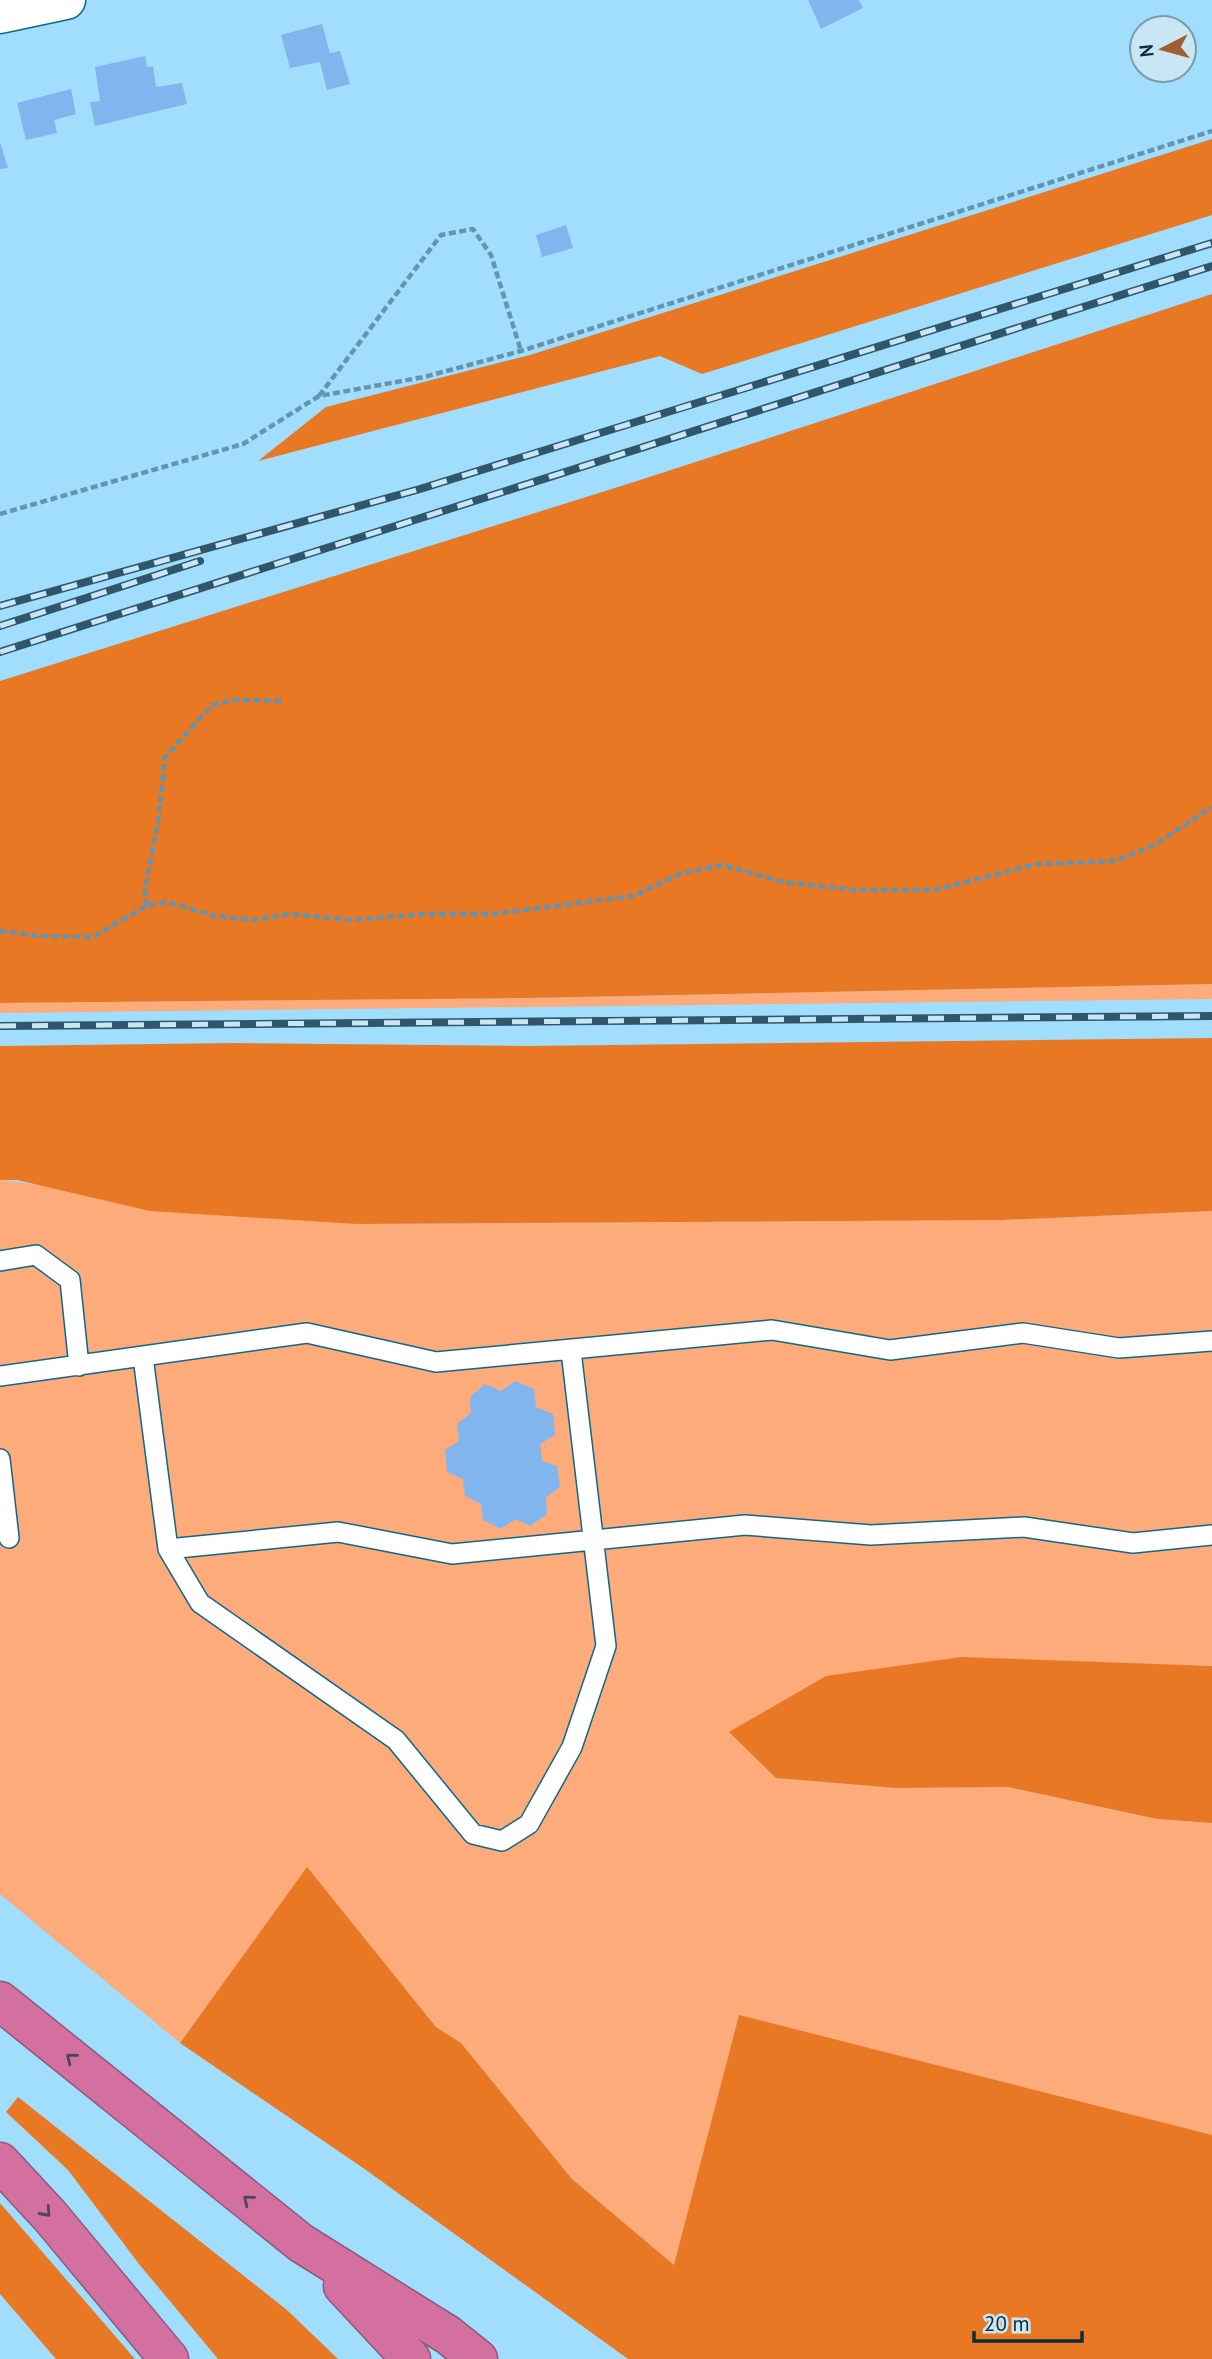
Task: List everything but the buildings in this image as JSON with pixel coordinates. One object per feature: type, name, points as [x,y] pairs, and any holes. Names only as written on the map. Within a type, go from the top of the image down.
[{"type":"highway","points":[[0,2001],[301,2243],[448,2335],[478,2359]]},
{"type":"highway","points":[[0,2162],[50,2216],[169,2359]]},
{"type":"highway","points":[[301,2243],[411,2359]]},
{"type":"street","points":[[0,14],[66,0]]},
{"type":"lane","points":[[0,1261],[36,1255],[69,1280],[79,1366]]},
{"type":"lane","points":[[0,1376],[307,1333],[436,1362],[772,1330],[890,1350],[1023,1333],[1119,1348],[1212,1341]]},
{"type":"lane","points":[[143,1357],[168,1549],[200,1603],[396,1740],[473,1834],[502,1841],[529,1824],[572,1747],[606,1646],[571,1351]]},
{"type":"lane","points":[[0,1459],[9,1538]]},
{"type":"lane","points":[[168,1549],[338,1532],[452,1554],[745,1525],[872,1535],[1024,1527],[1133,1543],[1212,1535]]},
{"type":"path","points":[[319,396],[424,377],[521,351],[1212,131]]},
{"type":"path","points":[[0,514],[243,444],[319,396],[441,235],[473,229],[491,255],[521,351]]},
{"type":"path","points":[[146,906],[145,889],[158,822],[165,757],[212,705],[234,701],[283,701]]},
{"type":"path","points":[[0,931],[41,936],[93,937],[146,906],[167,902],[214,916],[265,920],[290,914],[352,920],[422,914],[492,914],[633,896],[682,873],[722,865],[783,882],[855,890],[934,890],[1037,864],[1115,861],[1154,845],[1212,807]]},
{"type":"shaded area","points":[[1212,139],[1212,215],[702,374],[660,356],[258,461],[326,407],[530,355]]},
{"type":"shaded area","points":[[1212,294],[1212,984],[529,998],[0,1003],[0,681],[637,481]]},
{"type":"shaded area","points":[[1212,984],[1212,999],[0,1013],[0,1003],[529,998]]},
{"type":"shaded area","points":[[1212,1038],[1212,1211],[1002,1220],[357,1224],[150,1211],[17,1180],[0,1180],[0,1046],[235,1043],[527,1046]]},
{"type":"shaded area","points":[[0,1180],[357,1224],[1002,1220],[1212,1211],[1212,1666],[1199,1665],[776,1778],[896,1788],[1008,1787],[1157,1819],[1212,1823],[1212,2135],[1145,2120],[675,2266],[572,2179],[461,2043],[436,2027],[307,1868],[180,2043],[0,1894]]},
{"type":"shaded area","points":[[961,1657],[1212,1666],[1212,1823],[1157,1819],[1008,1787],[896,1788],[776,1778],[729,1732],[826,1676]]},
{"type":"shaded area","points":[[307,1867],[436,2027],[461,2043],[572,2179],[674,2265],[739,2015],[1212,2135],[1212,2359],[628,2359],[366,2170],[180,2043]]},
{"type":"shaded area","points":[[18,2097],[287,2310],[338,2359],[218,2359],[139,2264],[68,2170],[6,2112]]},
{"type":"shaded area","points":[[0,2203],[135,2359],[56,2359],[0,2294]]},
{"type":"railway","points":[[0,606],[420,489],[1212,243]]},
{"type":"railway","points":[[0,652],[1212,266]]},
{"type":"railway","points":[[0,626],[200,561]]},
{"type":"railway","points":[[0,1026],[1212,1016]]}]
